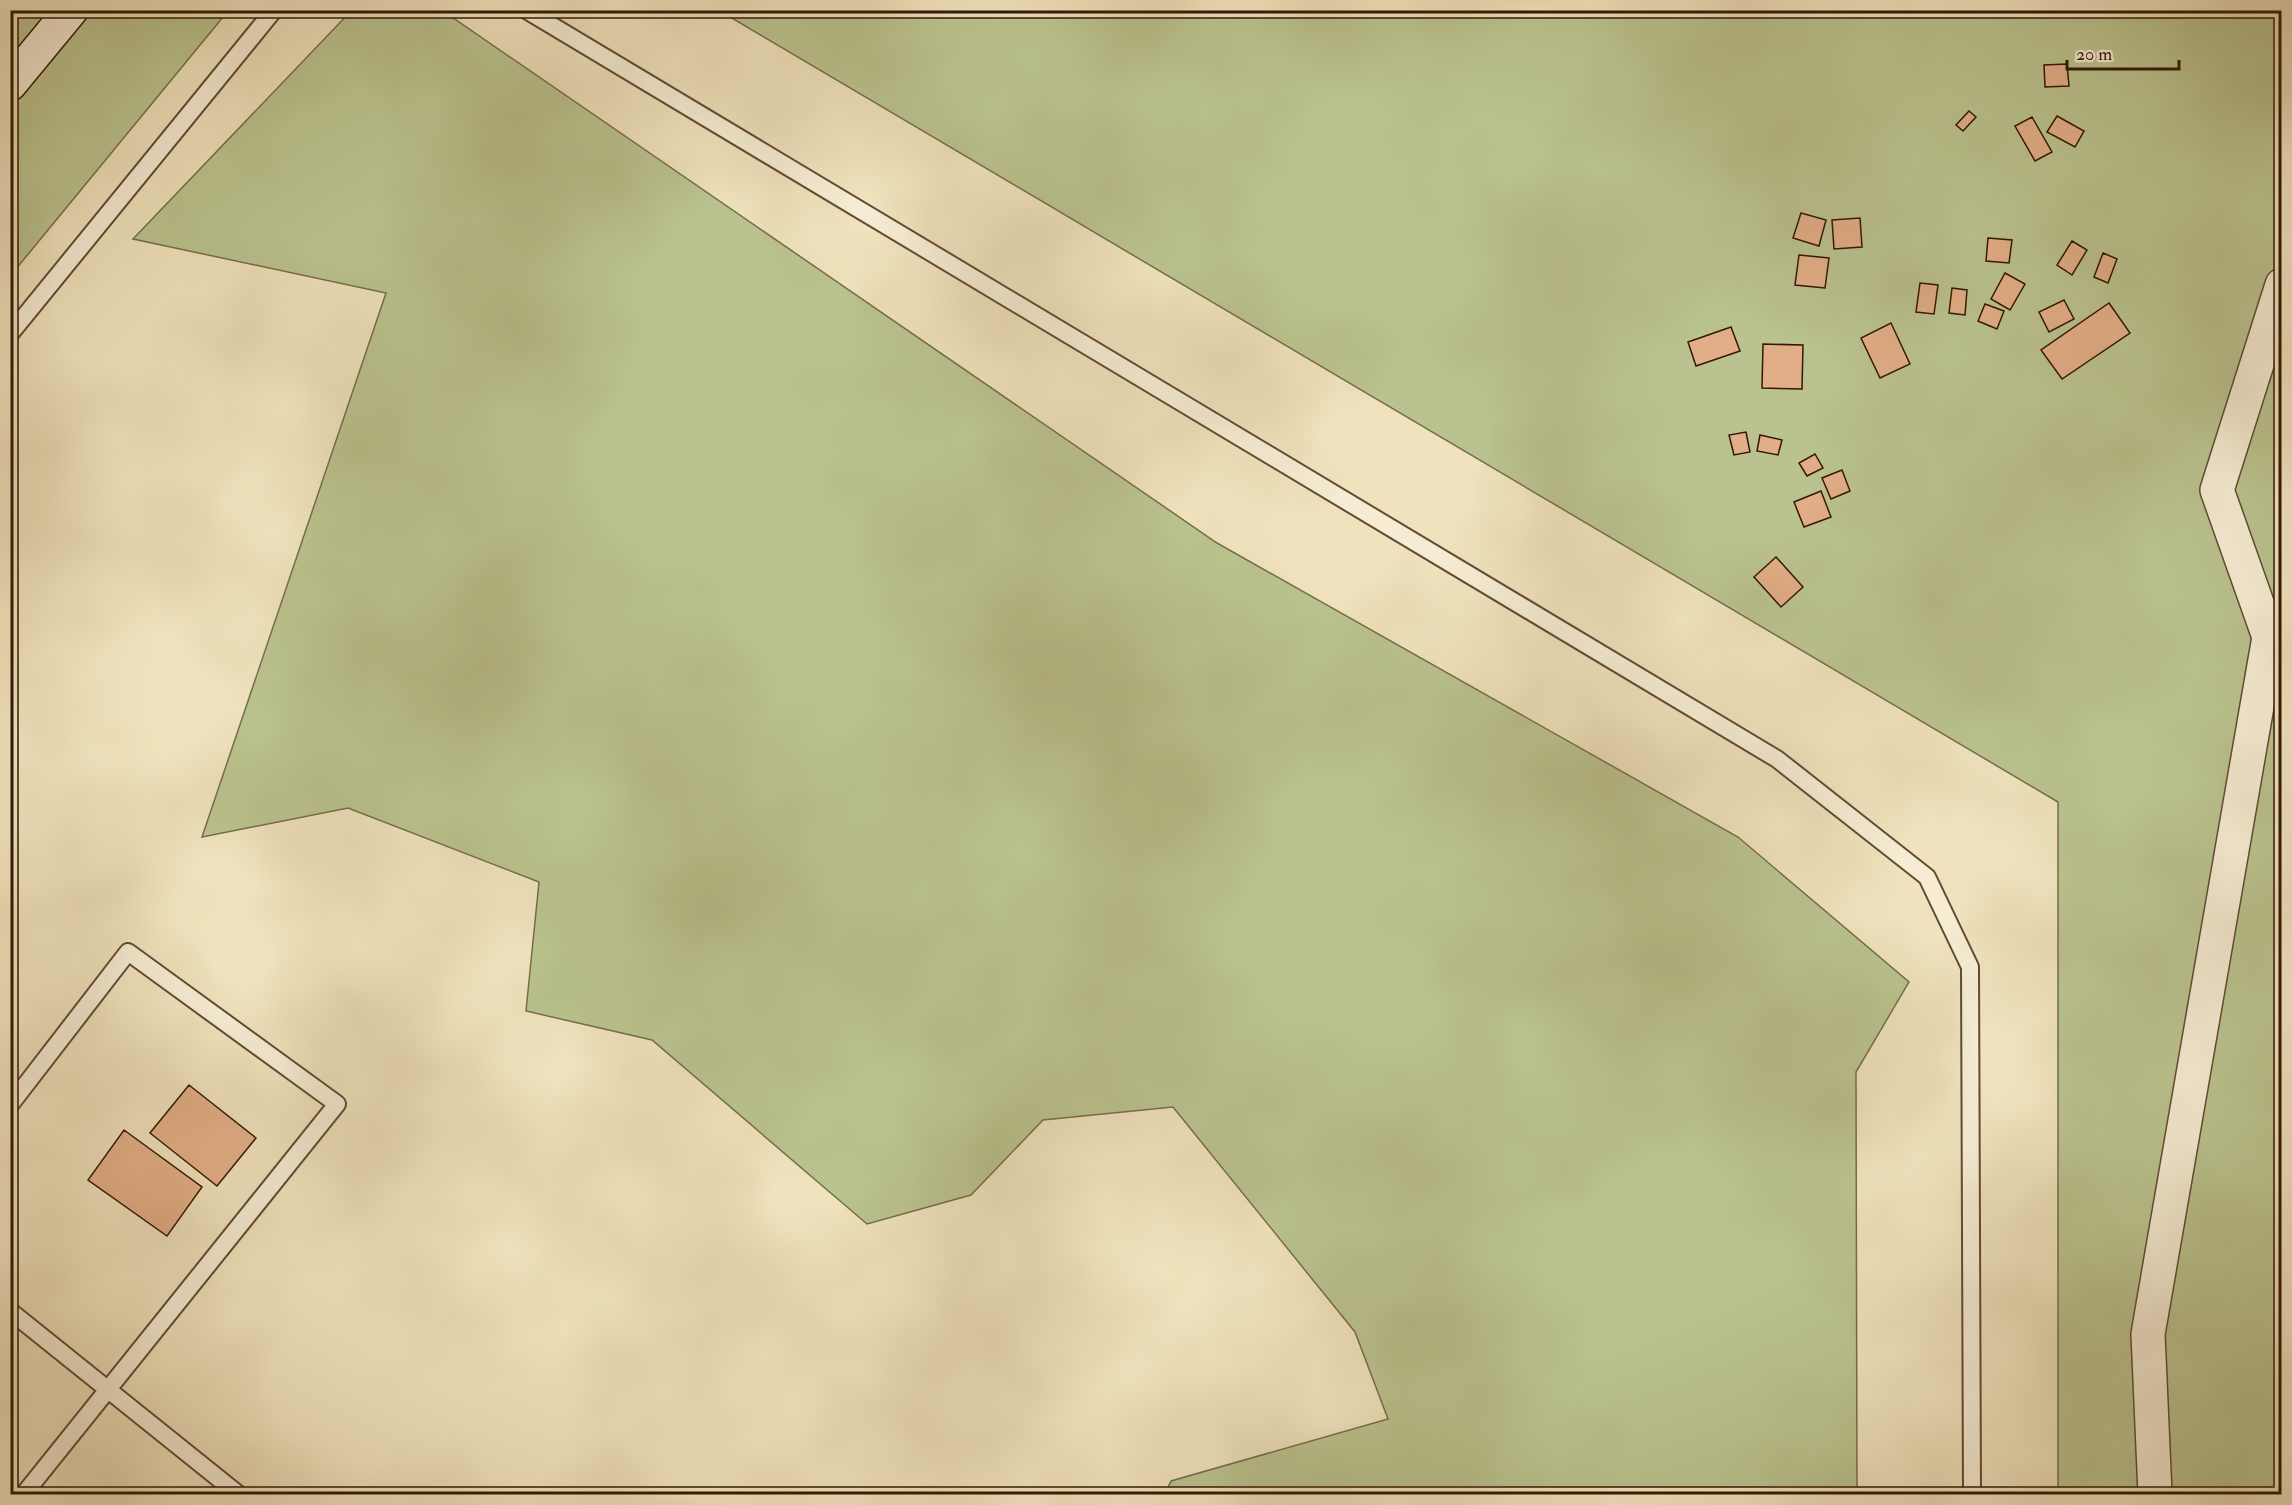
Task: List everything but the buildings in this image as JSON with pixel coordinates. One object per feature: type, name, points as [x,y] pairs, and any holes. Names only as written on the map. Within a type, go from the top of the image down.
[{"type":"street","points":[[10,84],[71,10]]},
{"type":"street","points":[[2155,1494],[2148,1334],[2269,637],[2217,490],[2282,285]]},
{"type":"lane","points":[[10,334],[274,10]]},
{"type":"lane","points":[[526,10],[1777,759],[1927,877],[1970,967],[1972,1494]]},
{"type":"lane","points":[[10,1105],[128,952],[337,1104],[24,1494]]},
{"type":"lane","points":[[10,1311],[238,1494]]},
{"type":"path","points":[[2267,10],[2282,18]]},
{"type":"green space","points":[[352,10],[443,11],[1217,543],[1738,837],[1909,982],[1856,1072],[1857,1494],[1165,1494],[1171,1481],[1388,1419],[1355,1332],[1173,1107],[1043,1120],[971,1195],[867,1224],[652,1040],[526,1011],[539,882],[348,808],[202,837],[386,293],[133,239]]},
{"type":"green space","points":[[11,11],[228,11],[11,275]]},
{"type":"green space","points":[[720,11],[2281,11],[2281,1494],[2058,1494],[2058,802]]}]
